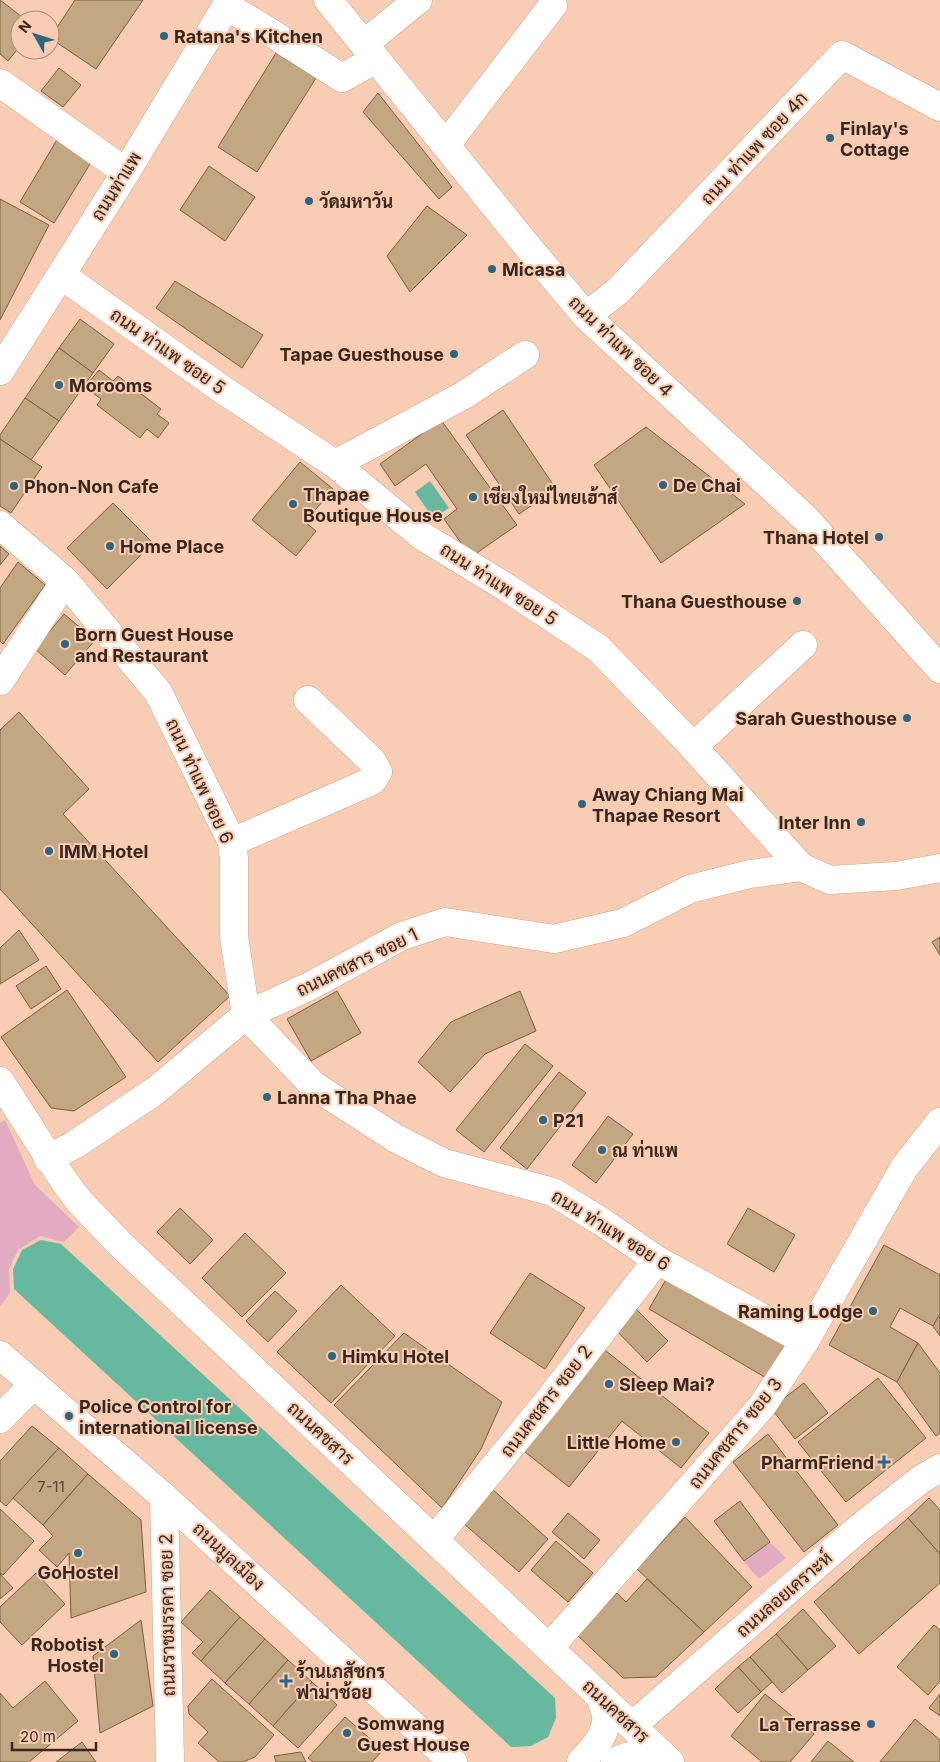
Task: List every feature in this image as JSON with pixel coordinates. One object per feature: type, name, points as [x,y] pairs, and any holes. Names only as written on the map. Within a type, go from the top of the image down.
[{"type":"street","name":"ถนน ท่าแพ ซอย 4","points":[[328,0],[586,316],[806,519],[940,669]]},
{"type":"street","points":[[221,4],[342,78],[418,0]]},
{"type":"street","name":"ถนนท่าแพ","points":[[0,370],[126,172],[221,4]]},
{"type":"street","points":[[446,145],[553,5]]},
{"type":"street","name":"ถนน ท่าแพ ซอย 4ก","points":[[586,316],[618,291],[842,55],[940,108]]},
{"type":"street","points":[[0,83],[126,172]]},
{"type":"street","name":"ถนน ท่าแพ ซอย 5","points":[[61,275],[223,390],[335,464],[422,536],[504,586],[598,648],[693,747],[801,867]]},
{"type":"street","points":[[335,464],[464,395],[525,355]]},
{"type":"street","name":"ถนน ท่าแพ ซอย 6","points":[[0,525],[65,581],[158,692],[232,842],[234,859],[234,937],[246,1015],[313,1085],[395,1138],[444,1163],[553,1192],[602,1222],[657,1260],[805,1341]]},
{"type":"street","points":[[0,681],[65,581]]},
{"type":"street","points":[[693,747],[803,645]]},
{"type":"street","points":[[232,842],[372,781],[378,772],[372,762],[308,700]]},
{"type":"street","points":[[801,867],[830,880],[896,876],[940,868]]},
{"type":"street","name":"ถนนคชสาร ซอย 1","points":[[48,1159],[74,1145],[155,1091],[246,1015],[310,986],[402,936],[444,922],[554,938],[624,923],[690,889],[750,874],[801,867]]},
{"type":"street","name":"ถนนคชสาร","points":[[0,1081],[48,1159],[79,1201],[120,1244],[670,1762]]},
{"type":"street","name":"ถนนคชสาร ซอย 3","points":[[549,1648],[762,1406],[805,1341],[904,1168],[940,1122]]},
{"type":"street","name":"ถนนคชสาร ซอย 2","points":[[434,1540],[548,1401],[657,1260]]},
{"type":"street","name":"ถนนมูลเมือง","points":[[0,1355],[164,1497],[453,1762]]},
{"type":"street","points":[[0,1419],[34,1384]]},
{"type":"street","name":"ถนนลอยเคราะห์","points":[[632,1726],[858,1529],[920,1480],[940,1468]]},
{"type":"street","name":"ถนนราชมรรคา ซอย 2","points":[[164,1497],[170,1762]]},
{"type":"street","points":[[581,1762],[604,1732],[606,1716],[600,1697]]},
{"type":"street","points":[[615,1762],[630,1755],[648,1755],[662,1762]]},
{"type":"shaded area","points":[[5,1120],[35,1185],[79,1227],[64,1242],[40,1236],[18,1250],[9,1269],[10,1293],[0,1306],[0,1123]]},
{"type":"shaded area","points":[[770,1542],[786,1558],[759,1579],[744,1562]]},
{"type":"water","points":[[430,481],[449,508],[433,518],[415,492]]},
{"type":"water","points":[[41,1240],[61,1244],[555,1698],[556,1718],[548,1737],[531,1746],[511,1747],[14,1289],[13,1269],[22,1250]]},
{"type":"building","points":[[0,0],[13,10],[10,10],[10,58],[8,61],[0,54]]},
{"type":"building","points":[[75,0],[143,0],[96,69],[60,45],[60,23]]},
{"type":"building","points":[[276,53],[316,78],[257,172],[218,147]]},
{"type":"building","points":[[59,68],[81,85],[63,107],[41,91]]},
{"type":"building","points":[[378,93],[452,187],[439,199],[363,112]]},
{"type":"building","points":[[58,138],[93,159],[54,223],[20,202]]},
{"type":"building","points":[[209,166],[255,197],[225,241],[180,210]]},
{"type":"building","points":[[0,199],[49,225],[0,320]]},
{"type":"building","points":[[427,206],[467,235],[410,292],[387,256]]},
{"type":"building","points":[[175,281],[263,335],[242,368],[156,308]]},
{"type":"building","points":[[80,319],[114,344],[93,373],[59,348]]},
{"type":"building","name":"Morooms","points":[[59,348],[93,373],[59,421],[25,398]]},
{"type":"building","points":[[99,370],[113,381],[118,376],[161,409],[157,414],[169,423],[158,438],[147,429],[140,438],[97,405],[101,399],[85,387]]},
{"type":"building","points":[[25,398],[59,421],[31,460],[0,439],[0,435]]},
{"type":"building","points":[[503,410],[556,489],[519,514],[466,435]]},
{"type":"building","name":"เชียงใหม่ไทยเฮ้าส์","points":[[441,420],[517,525],[471,557],[444,519],[457,509],[426,464],[395,486],[380,464]]},
{"type":"building","name":"De Chai","points":[[646,427],[745,504],[661,563],[594,465]]},
{"type":"building","name":"Phon-Non Cafe","points":[[0,439],[42,467],[11,513],[0,506]]},
{"type":"building","name":"Thapae Boutique House","points":[[300,462],[333,489],[305,522],[316,531],[296,556],[252,520]]},
{"type":"building","name":"Home Place","points":[[113,503],[153,543],[107,589],[67,548]]},
{"type":"building","points":[[0,546],[9,554],[0,565]]},
{"type":"building","points":[[18,562],[45,585],[3,644],[0,641],[0,588]]},
{"type":"building","name":"Born Guest House and Restaurant","points":[[64,614],[95,640],[65,675],[35,649]]},
{"type":"building","name":"IMM Hotel","points":[[19,712],[89,789],[63,814],[230,996],[158,1062],[0,889],[0,730]]},
{"type":"building","points":[[19,930],[39,960],[0,984],[0,948]]},
{"type":"building","points":[[940,937],[940,955],[932,942]]},
{"type":"building","points":[[46,966],[61,989],[31,1009],[16,986]]},
{"type":"building","points":[[67,990],[126,1077],[74,1111],[51,1108],[1,1037]]},
{"type":"building","points":[[337,991],[361,1033],[311,1061],[287,1019]]},
{"type":"building","points":[[520,991],[536,1031],[485,1054],[450,1092],[418,1062],[451,1022]]},
{"type":"building","points":[[525,1044],[553,1066],[484,1152],[456,1130]]},
{"type":"building","name":"P21","points":[[559,1072],[586,1093],[527,1169],[500,1148]]},
{"type":"building","name":"ณ ท่าแพ","points":[[608,1116],[633,1134],[596,1183],[572,1165]]},
{"type":"building","points":[[180,1208],[213,1240],[190,1264],[157,1232]]},
{"type":"building","points":[[748,1208],[795,1235],[774,1272],[727,1244]]},
{"type":"building","points":[[245,1233],[286,1273],[242,1317],[202,1278]]},
{"type":"building","name":"Raming Lodge","points":[[884,1245],[940,1275],[940,1314],[933,1326],[900,1308],[890,1327],[918,1343],[897,1382],[829,1345]]},
{"type":"building","points":[[530,1273],[585,1308],[545,1369],[490,1333]]},
{"type":"building","points":[[668,1276],[787,1346],[768,1379],[649,1309]]},
{"type":"building","points":[[341,1285],[395,1336],[331,1403],[277,1352]]},
{"type":"building","points":[[275,1291],[297,1311],[268,1342],[246,1321]]},
{"type":"building","points":[[633,1306],[668,1341],[647,1362],[612,1326]]},
{"type":"building","points":[[940,1314],[940,1336],[933,1326]]},
{"type":"building","points":[[404,1333],[502,1402],[481,1449],[442,1508],[334,1405]]},
{"type":"building","points":[[918,1343],[940,1373],[940,1433],[936,1436],[897,1382]]},
{"type":"building","name":"Sleep Mai?","points":[[601,1347],[709,1433],[681,1468],[622,1421],[569,1487],[520,1448]]},
{"type":"building","points":[[878,1378],[926,1438],[846,1502],[798,1442]]},
{"type":"building","points":[[804,1383],[828,1413],[795,1439],[771,1408]]},
{"type":"building","points":[[32,1426],[59,1448],[6,1506],[0,1501],[0,1461]]},
{"type":"building","points":[[768,1434],[838,1525],[804,1552],[733,1462]]},
{"type":"building","points":[[59,1448],[88,1474],[43,1525],[13,1498]]},
{"type":"building","points":[[88,1474],[141,1520],[146,1592],[71,1618],[69,1553],[57,1567],[39,1550],[53,1536],[43,1525]]},
{"type":"building","points":[[491,1488],[548,1539],[519,1572],[462,1522]]},
{"type":"building","points":[[929,1498],[940,1510],[940,1554],[908,1518]]},
{"type":"building","points":[[740,1501],[770,1542],[744,1561],[714,1521]]},
{"type":"building","points":[[0,1509],[34,1541],[3,1575],[0,1573]]},
{"type":"building","points":[[568,1513],[600,1540],[584,1559],[552,1532]]},
{"type":"building","points":[[685,1517],[752,1587],[704,1632],[637,1569]]},
{"type":"building","points":[[908,1518],[940,1554],[940,1583],[859,1654],[814,1602]]},
{"type":"building","points":[[556,1541],[593,1573],[568,1602],[531,1570]]},
{"type":"building","points":[[36,1573],[65,1604],[22,1645],[0,1622],[0,1607]]},
{"type":"building","points":[[0,1574],[13,1588],[0,1599]]},
{"type":"building","points":[[647,1579],[704,1632],[656,1677],[623,1678],[577,1635],[617,1593],[626,1602]]},
{"type":"building","points":[[210,1590],[240,1617],[201,1661],[192,1653],[203,1642],[181,1622]]},
{"type":"building","points":[[803,1609],[836,1646],[808,1670],[776,1634]]},
{"type":"building","points":[[240,1617],[265,1639],[225,1683],[201,1661]]},
{"type":"building","points":[[141,1620],[153,1706],[100,1733],[93,1656]]},
{"type":"building","points":[[934,1625],[940,1630],[940,1681],[928,1695],[897,1667]]},
{"type":"building","points":[[776,1634],[808,1670],[782,1693],[750,1657]]},
{"type":"building","points":[[265,1639],[288,1660],[249,1704],[225,1683]]},
{"type":"building","points":[[750,1657],[772,1682],[761,1692],[738,1667]]},
{"type":"building","points":[[288,1660],[312,1682],[273,1726],[249,1704]]},
{"type":"building","points":[[738,1667],[761,1692],[738,1713],[715,1689]]},
{"type":"building","points":[[212,1679],[274,1735],[255,1757],[243,1762],[219,1762],[198,1743],[208,1732],[189,1714],[188,1706]]},
{"type":"building","points":[[45,1681],[78,1721],[29,1762],[0,1762],[0,1693],[13,1708]]},
{"type":"building","points":[[312,1682],[337,1705],[298,1748],[273,1726]]},
{"type":"building","points":[[765,1694],[814,1734],[790,1762],[762,1762],[731,1736]]},
{"type":"building","points":[[940,1694],[940,1716],[929,1708]]},
{"type":"building","name":"Somwang Guest House","points":[[345,1717],[383,1750],[372,1762],[313,1762],[308,1758]]},
{"type":"building","points":[[915,1719],[940,1740],[940,1762],[880,1762]]},
{"type":"building","points":[[828,1741],[854,1762],[811,1762]]},
{"type":"building","points":[[82,1742],[96,1762],[56,1762]]},
{"type":"building","points":[[301,1752],[306,1762],[276,1762],[274,1756]]},
{"type":"place","name":"Ratana's Kitchen","points":[[164,36]]},
{"type":"place","name":"Finlay's Cottage","points":[[830,138]]},
{"type":"place","name":"วัดมหาวัน","points":[[309,201]]},
{"type":"place","name":"Micasa","points":[[492,269]]},
{"type":"place","name":"Tapae Guesthouse","points":[[454,354]]},
{"type":"place","name":"Morooms","points":[[59,385]]},
{"type":"place","name":"De Chai","points":[[663,485]]},
{"type":"place","name":"Phon-Non Cafe","points":[[14,486]]},
{"type":"place","name":"เชียงใหม่ไทยเฮ้าส์","points":[[473,497]]},
{"type":"place","name":"Thapae Boutique House","points":[[293,504]]},
{"type":"place","name":"Thana Hotel","points":[[879,537]]},
{"type":"place","name":"Home Place","points":[[110,546]]},
{"type":"place","name":"Thana Guesthouse","points":[[797,601]]},
{"type":"place","name":"Born Guest House and Restaurant","points":[[65,644]]},
{"type":"place","name":"Sarah Guesthouse","points":[[907,718]]},
{"type":"place","name":"Away Chiang Mai Thapae Resort","points":[[582,804]]},
{"type":"place","name":"Inter Inn","points":[[861,822]]},
{"type":"place","name":"IMM Hotel","points":[[49,851]]},
{"type":"place","name":"Lanna Tha Phae","points":[[267,1097]]},
{"type":"place","name":"P21","points":[[543,1120]]},
{"type":"place","name":"ณ ท่าแพ","points":[[602,1150]]},
{"type":"place","name":"Raming Lodge","points":[[873,1311]]},
{"type":"place","name":"Himku Hotel","points":[[332,1356]]},
{"type":"place","name":"Sleep Mai?","points":[[609,1384]]},
{"type":"place","name":"Police Control for international license","points":[[69,1416]]},
{"type":"place","name":"Little Home","points":[[676,1442]]},
{"type":"place","name":"PharmFriend","points":[[884,1462]]},
{"type":"place","name":"GoHostel","points":[[78,1553]]},
{"type":"place","name":"Robotist Hostel","points":[[114,1654]]},
{"type":"place","name":"ร้านเภสัชกร ฟาม่าช้อย","points":[[286,1681]]},
{"type":"place","name":"La Terrasse","points":[[871,1724]]},
{"type":"place","name":"Somwang Guest House","points":[[347,1733]]}]
